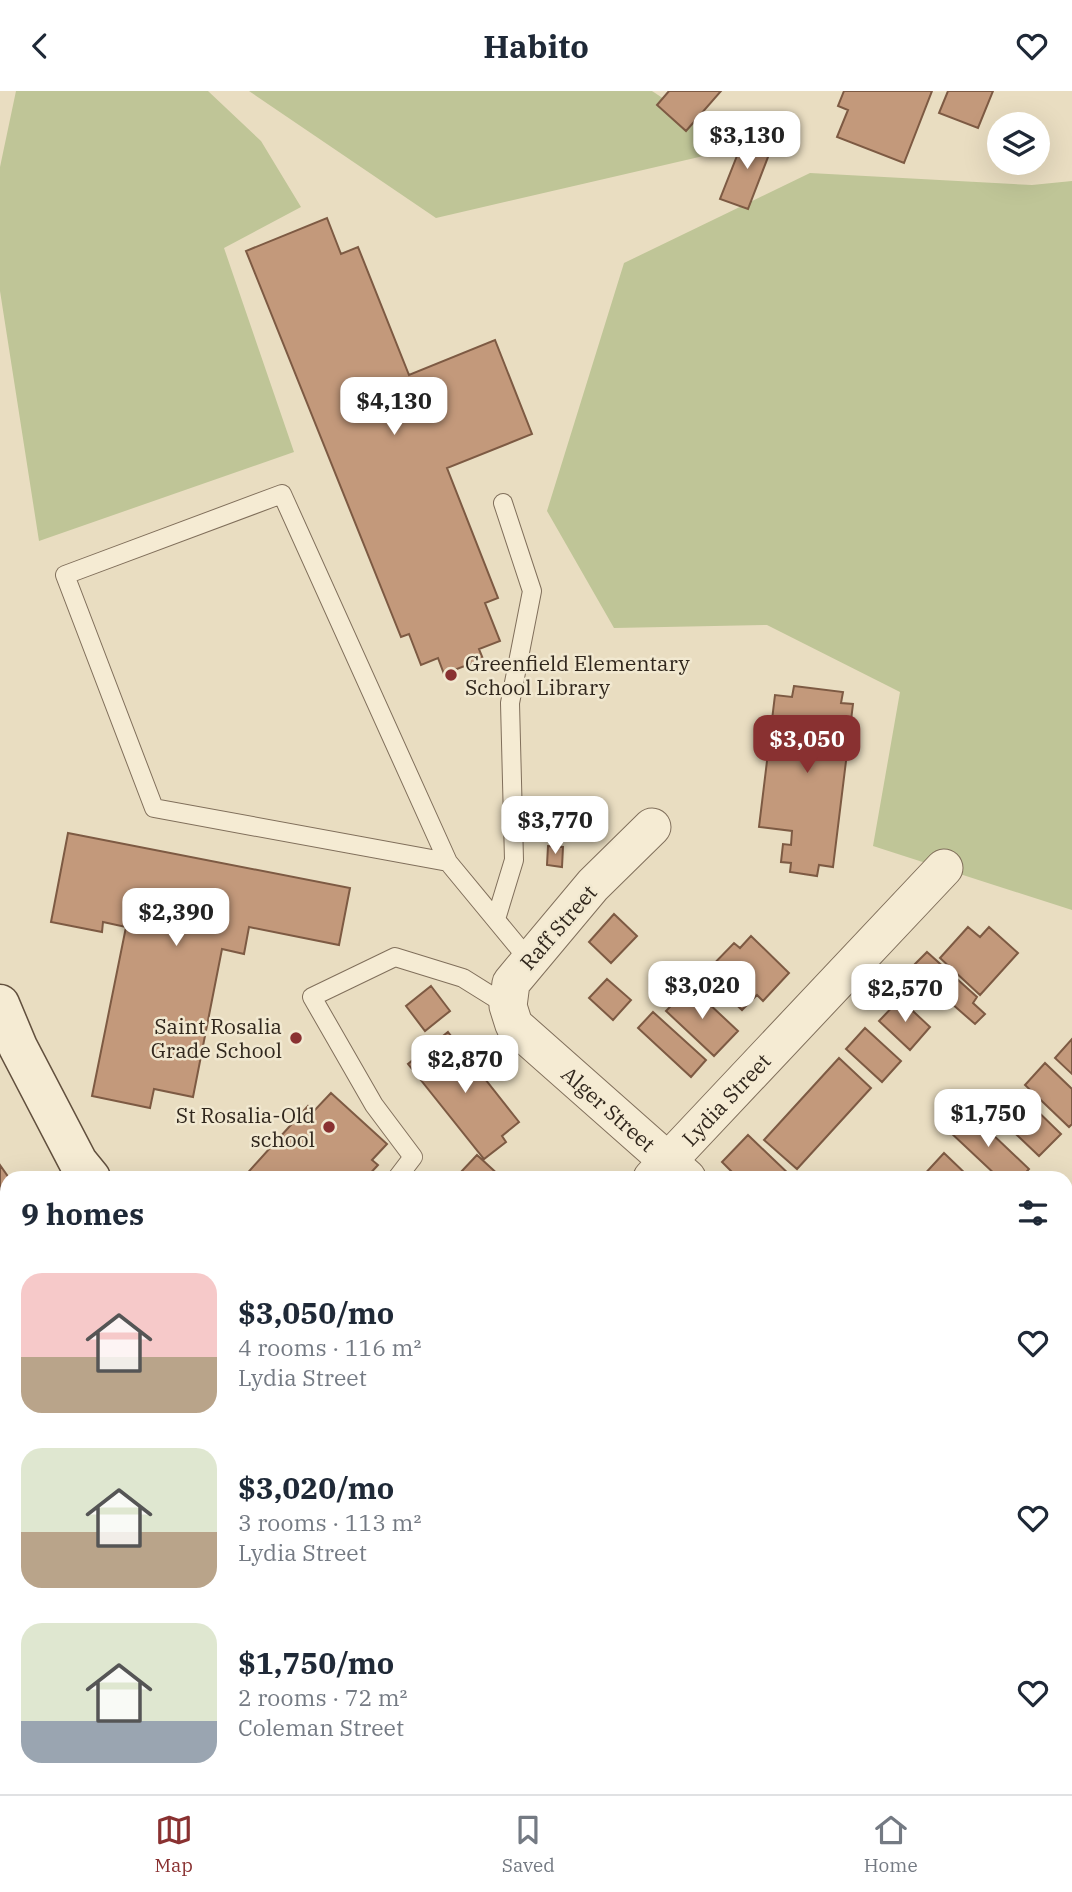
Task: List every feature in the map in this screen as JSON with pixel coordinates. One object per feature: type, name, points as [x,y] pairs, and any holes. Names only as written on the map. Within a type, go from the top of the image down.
[{"type":"main road","points":[[0,1004],[9,1048],[85,1171]]},
{"type":"street","name":"Raff Street","points":[[508,1006],[511,983],[529,960],[593,885],[652,827]]},
{"type":"street","name":"Lydia Street","points":[[670,1171],[944,868]]},
{"type":"street","name":"Alger Street","points":[[508,1006],[514,1025],[668,1171]]},
{"type":"lane","points":[[448,862],[154,808],[65,575],[282,494],[448,862],[529,960]]},
{"type":"lane","points":[[496,919],[513,860],[510,703],[532,590],[503,503]]},
{"type":"lane","points":[[402,1171],[413,1157],[374,1105],[312,997],[395,957],[463,978],[508,1006]]},
{"type":"green space","points":[[16,91],[208,91],[261,141],[301,207],[224,248],[294,452],[39,541],[0,291],[0,167]]},
{"type":"green space","points":[[249,91],[652,91],[738,148],[436,218]]},
{"type":"green space","points":[[810,173],[1032,185],[1072,181],[1072,910],[873,846],[900,692],[767,625],[614,628],[547,511],[624,263]]},
{"type":"building","points":[[669,91],[721,91],[686,131],[657,105]]},
{"type":"building","points":[[844,91],[932,91],[904,163],[837,137],[848,110],[838,106]]},
{"type":"building","points":[[948,91],[993,91],[978,128],[939,113]]},
{"type":"building","points":[[746,133],[773,144],[748,209],[720,199]]},
{"type":"building","points":[[327,218],[341,254],[358,247],[409,375],[495,340],[532,434],[447,468],[498,598],[485,603],[500,641],[479,649],[483,659],[444,674],[438,658],[421,665],[409,634],[401,637],[246,251]]},
{"type":"building","points":[[794,686],[843,692],[841,703],[853,704],[833,867],[819,865],[817,876],[790,872],[791,863],[781,862],[783,844],[791,845],[792,831],[759,827],[775,695],[792,697]]},
{"type":"building","points":[[68,833],[350,888],[339,945],[249,927],[244,954],[222,949],[193,1097],[154,1089],[150,1108],[92,1096],[126,927],[103,922],[102,932],[51,922]]},
{"type":"building","points":[[548,846],[563,847],[562,867],[547,865]]},
{"type":"building","points":[[614,914],[637,936],[611,963],[589,942]]},
{"type":"building","points":[[968,927],[980,937],[989,927],[1018,953],[980,995],[940,958]]},
{"type":"building","points":[[751,936],[789,973],[763,1001],[757,995],[742,1010],[704,974],[734,943],[740,948]]},
{"type":"building","points":[[927,952],[977,997],[973,1003],[985,1014],[975,1024],[911,968]]},
{"type":"building","points":[[607,979],[631,1000],[613,1020],[589,998]]},
{"type":"building","points":[[431,986],[450,1011],[425,1031],[406,1006]]},
{"type":"building","points":[[690,986],[738,1031],[714,1056],[666,1011]]},
{"type":"building","points":[[900,999],[930,1027],[910,1050],[879,1021]]},
{"type":"building","points":[[653,1012],[706,1060],[691,1077],[638,1028]]},
{"type":"building","points":[[865,1028],[901,1061],[882,1082],[846,1049]]},
{"type":"building","points":[[448,1032],[519,1122],[502,1136],[506,1142],[484,1159],[408,1064]]},
{"type":"building","points":[[1072,1039],[1072,1074],[1055,1058]]},
{"type":"building","points":[[839,1058],[871,1088],[797,1169],[764,1140]]},
{"type":"building","points":[[1045,1063],[1072,1089],[1072,1124],[1069,1127],[1025,1085]]},
{"type":"building","name":"St Rosalia-Old school","points":[[331,1093],[387,1144],[372,1160],[378,1165],[372,1171],[249,1171],[308,1106],[314,1111]]},
{"type":"building","points":[[1023,1097],[1061,1134],[1039,1156],[1001,1120]]},
{"type":"building","points":[[969,1112],[1029,1169],[992,1171],[950,1132]]},
{"type":"building","points":[[748,1135],[786,1171],[731,1171],[722,1162]]},
{"type":"building","points":[[944,1153],[963,1171],[927,1171]]},
{"type":"building","points":[[477,1155],[494,1171],[462,1171]]},
{"type":"place","name":"Greenfield Elementary School Library","points":[[451,675]]},
{"type":"place","name":"Saint Rosalia Grade School","points":[[296,1038]]},
{"type":"place","name":"St Rosalia-Old school","points":[[329,1127]]}]
